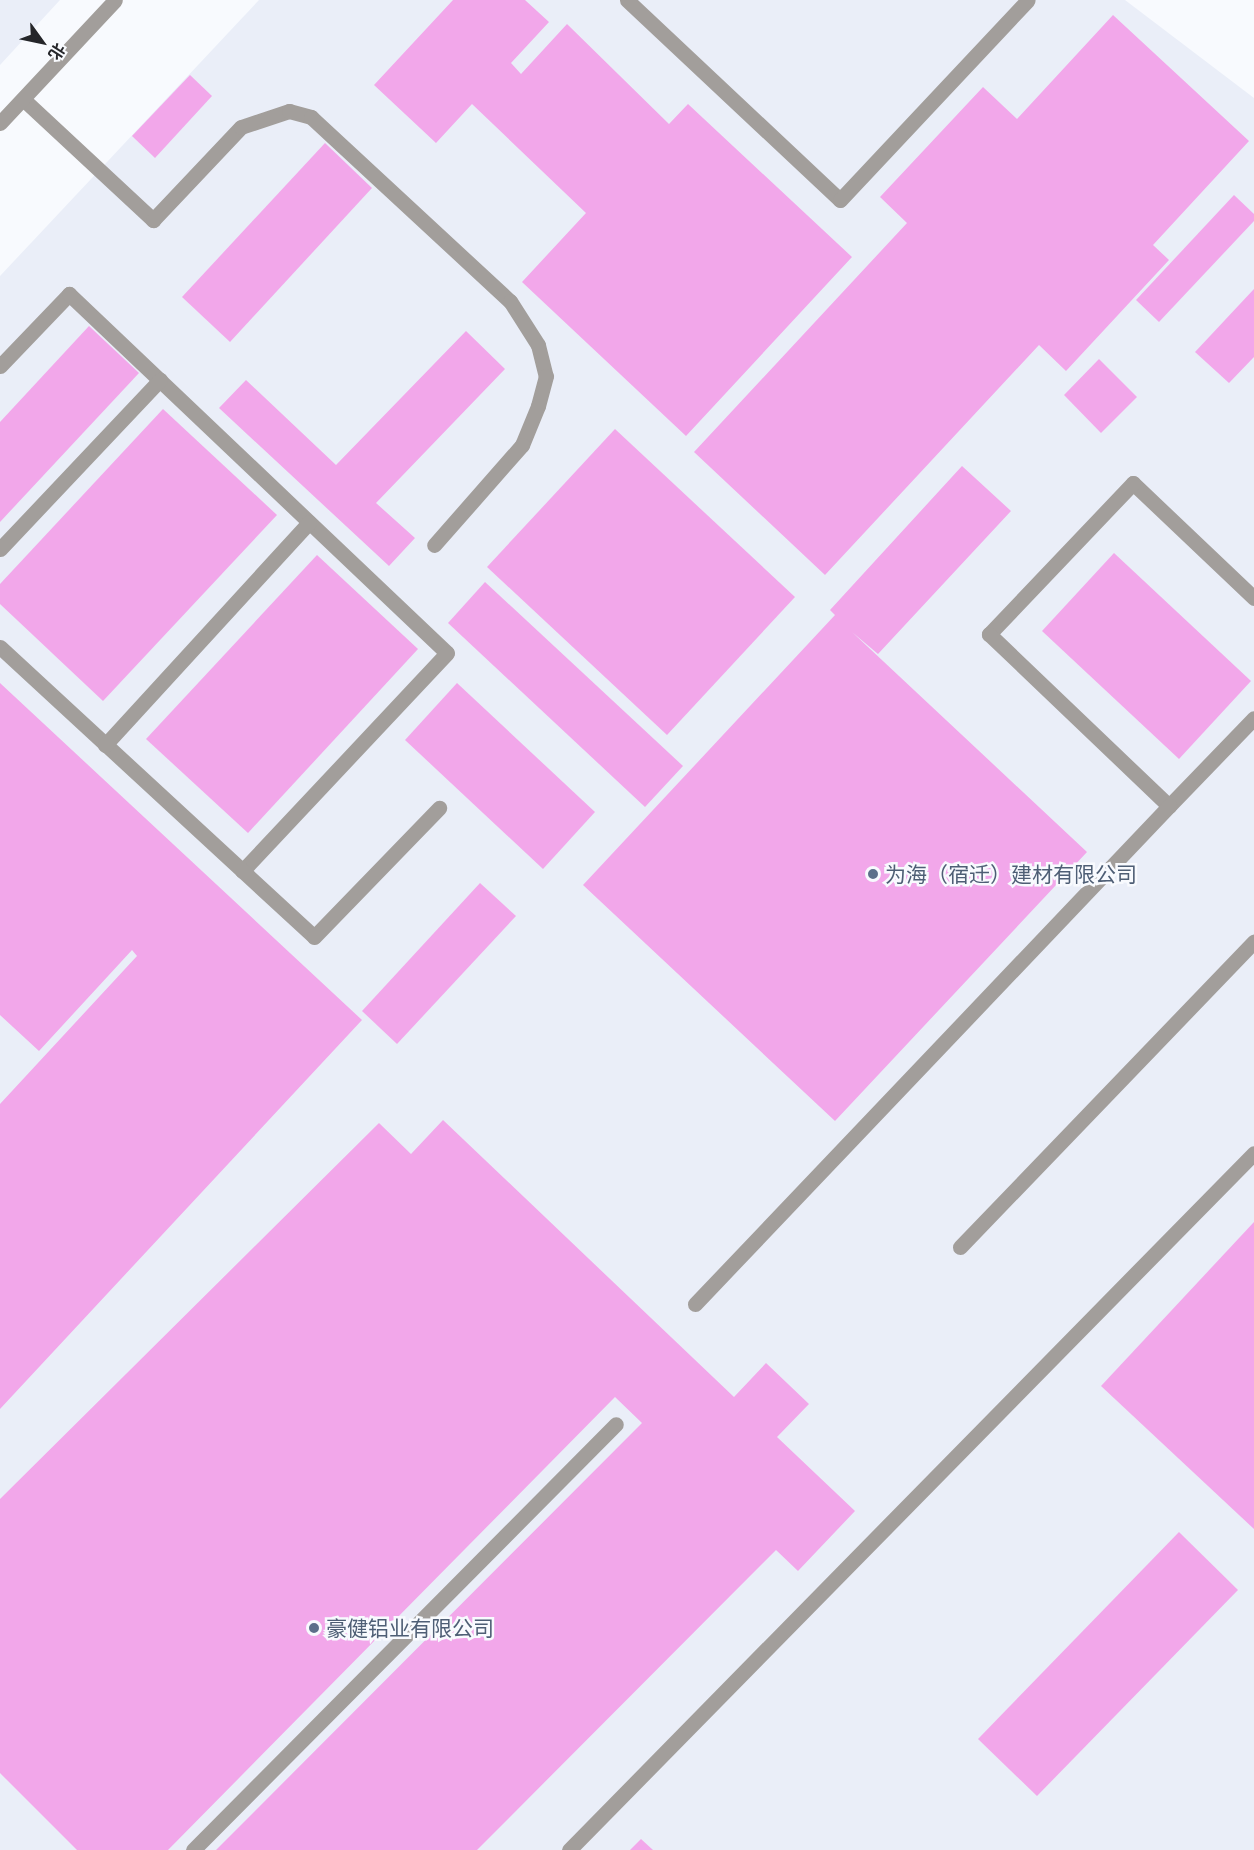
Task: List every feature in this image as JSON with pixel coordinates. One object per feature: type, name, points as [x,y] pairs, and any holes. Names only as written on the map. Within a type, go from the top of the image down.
[{"type":"street","points":[[0,123],[115,0]]},
{"type":"street","points":[[627,0],[840,200],[1029,0]]},
{"type":"street","points":[[23,99],[153,220],[241,127],[289,111],[311,117],[510,301],[538,345],[546,376],[538,406],[522,445],[488,489],[434,545]]},
{"type":"street","points":[[0,366],[69,294],[447,653],[242,871]]},
{"type":"street","points":[[0,549],[160,380]]},
{"type":"street","points":[[1169,807],[989,634],[1133,483],[1254,598]]},
{"type":"street","points":[[105,745],[309,522]]},
{"type":"street","points":[[0,647],[314,937],[438,808]]},
{"type":"street","points":[[695,1304],[1254,718]]},
{"type":"street","points":[[960,1247],[1254,942]]},
{"type":"street","points":[[569,1850],[1254,1153]]},
{"type":"street","points":[[193,1850],[616,1424]]},
{"type":"shaded area","points":[[0,0],[60,0],[0,65]]},
{"type":"shaded area","points":[[259,0],[1125,0],[1254,98],[1254,1850],[0,1850],[0,276]]},
{"type":"building","points":[[453,0],[525,0],[549,22],[511,63],[521,74],[567,24],[669,124],[688,104],[852,257],[686,436],[522,282],[586,213],[472,104],[436,143],[374,85]]},
{"type":"building","points":[[1113,15],[1249,141],[1153,245],[1169,260],[1066,371],[1039,345],[825,575],[694,452],[907,223],[880,197],[983,87],[1017,119]]},
{"type":"building","points":[[190,75],[212,96],[155,158],[132,136]]},
{"type":"building","points":[[325,143],[372,188],[230,342],[182,297]]},
{"type":"building","points":[[1234,195],[1254,214],[1254,221],[1159,322],[1136,300]]},
{"type":"building","points":[[1254,289],[1254,357],[1229,383],[1195,352]]},
{"type":"building","points":[[89,326],[139,373],[0,522],[0,422]]},
{"type":"building","points":[[466,331],[505,369],[376,503],[415,538],[389,566],[219,408],[246,380],[336,465]]},
{"type":"building","points":[[1099,359],[1137,397],[1101,433],[1064,395]]},
{"type":"building","points":[[163,409],[277,515],[103,701],[0,604],[0,584]]},
{"type":"building","points":[[615,429],[795,597],[667,735],[487,567]]},
{"type":"building","points":[[962,466],[1011,511],[878,654],[852,632],[1087,852],[835,1121],[583,885],[835,615],[830,610]]},
{"type":"building","points":[[1114,553],[1251,681],[1179,759],[1042,631]]},
{"type":"building","points":[[317,555],[418,649],[248,833],[146,739]]},
{"type":"building","points":[[485,582],[683,766],[645,807],[448,623]]},
{"type":"building","points":[[0,683],[362,1020],[0,1409],[0,1104],[137,956],[132,950],[39,1051],[0,1015]]},
{"type":"building","points":[[457,683],[595,812],[543,869],[405,740]]},
{"type":"building","points":[[480,883],[516,916],[397,1044],[362,1011]]},
{"type":"building","points":[[443,1120],[734,1397],[766,1363],[809,1404],[777,1437],[855,1511],[798,1571],[776,1550],[477,1850],[216,1850],[642,1423],[615,1397],[168,1850],[77,1850],[0,1773],[0,1499],[379,1123],[411,1154]]},
{"type":"building","points":[[1254,1222],[1254,1529],[1101,1386]]},
{"type":"building","points":[[1179,1532],[1238,1590],[1037,1796],[978,1739]]},
{"type":"building","points":[[641,1839],[653,1850],[630,1850]]},
{"type":"place","name":"为海（宿迁）建材有限公司","points":[[873,874]]},
{"type":"place","name":"豪健铝业有限公司","points":[[314,1628]]}]
